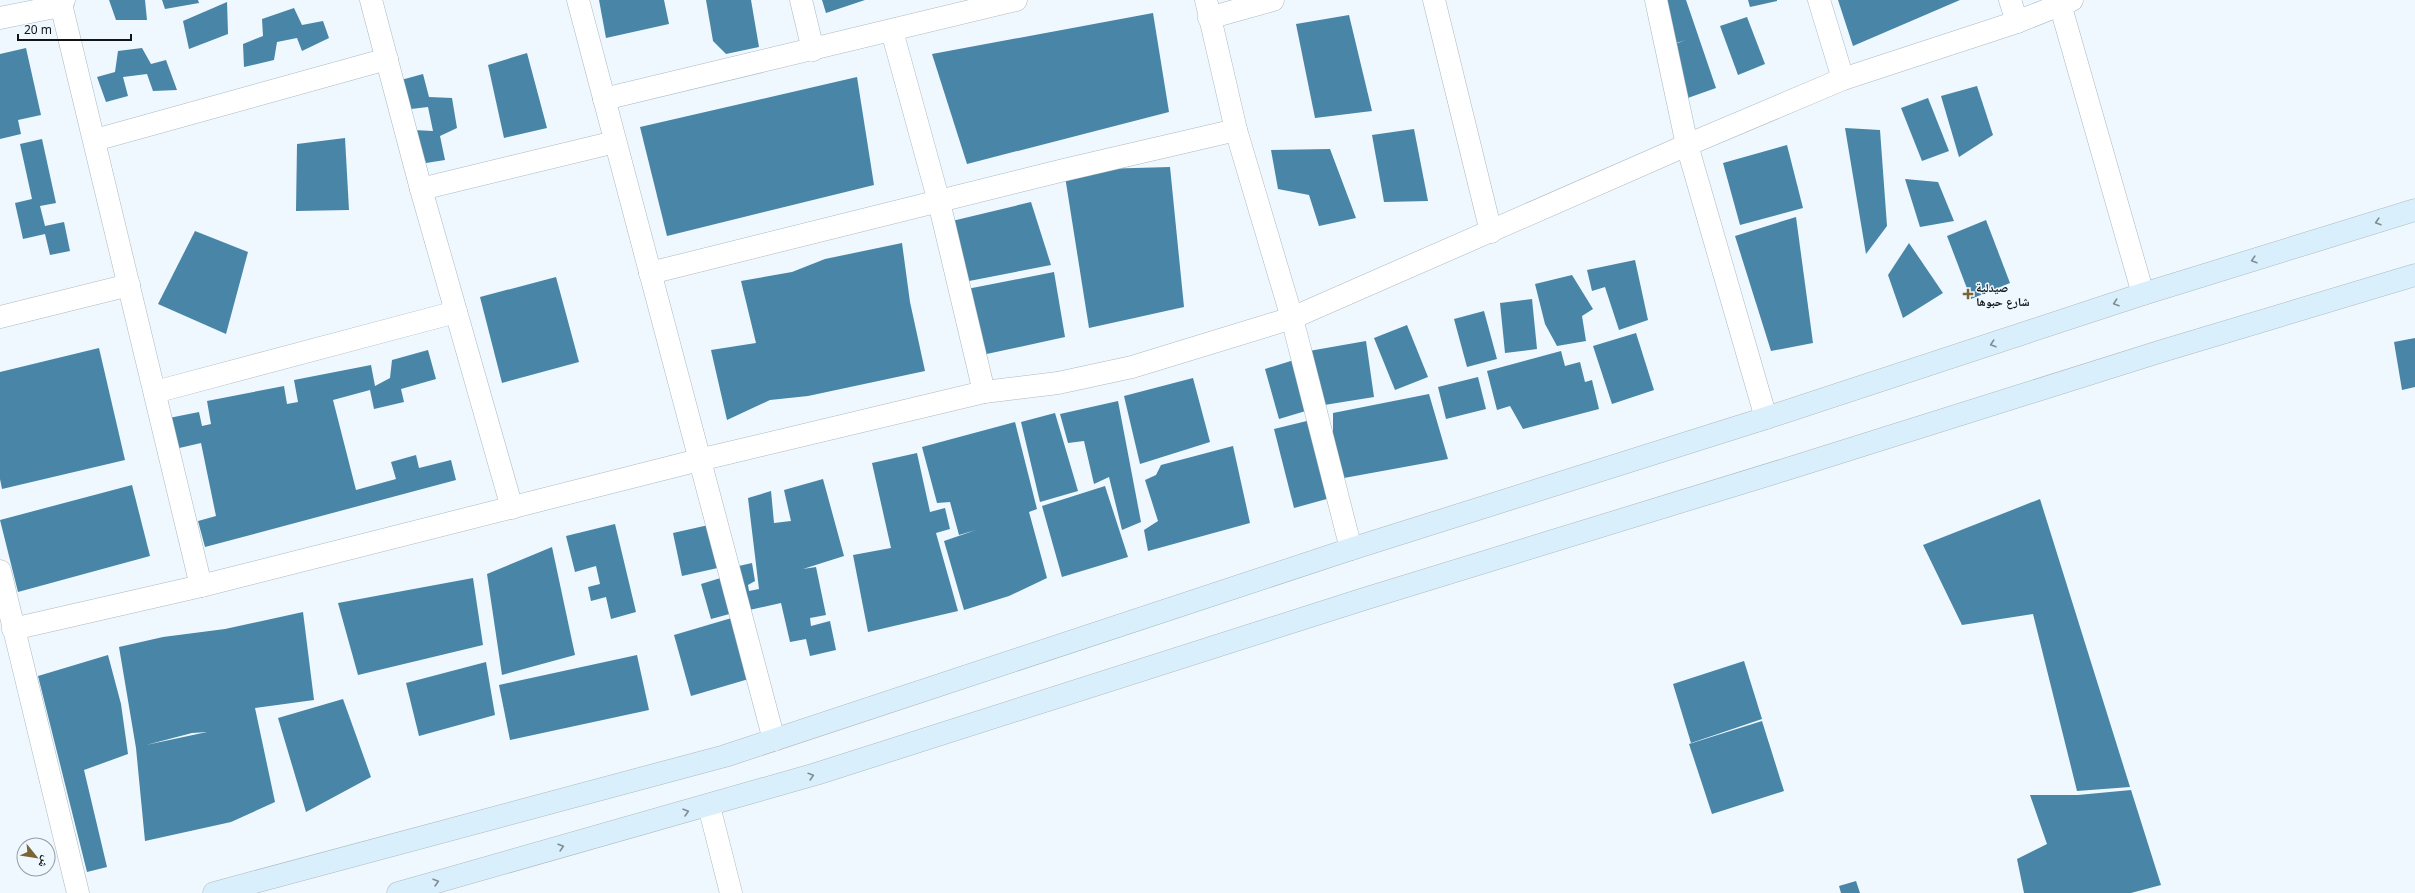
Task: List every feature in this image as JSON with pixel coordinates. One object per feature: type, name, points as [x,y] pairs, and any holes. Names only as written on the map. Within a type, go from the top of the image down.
[{"type":"main road","points":[[214,893],[725,756],[1351,549],[1766,418],[2143,294],[2415,210]]},
{"type":"main road","points":[[398,893],[709,806],[2162,351],[2415,275]]},
{"type":"street","points":[[371,0],[421,189],[512,508]]},
{"type":"street","points":[[578,0],[774,740]]},
{"type":"street","points":[[801,0],[813,50]]},
{"type":"street","points":[[604,99],[892,32],[970,6],[1016,0]]},
{"type":"street","points":[[1273,0],[1207,9],[1236,130],[1292,318],[1351,549]]},
{"type":"street","points":[[1434,0],[1491,232]]},
{"type":"street","points":[[1656,0],[1687,145],[1766,418]]},
{"type":"street","points":[[1819,0],[1843,79]]},
{"type":"street","points":[[2010,0],[2017,22]]},
{"type":"street","points":[[0,18],[55,7],[62,1],[201,586]]},
{"type":"street","points":[[13,629],[201,586],[699,460],[984,392],[1058,383],[1132,367],[1292,318],[1687,145],[1843,79],[2017,22],[2066,2],[2143,294]]},
{"type":"street","points":[[892,32],[938,202],[984,392]]},
{"type":"street","points":[[95,140],[387,59]]},
{"type":"street","points":[[650,273],[1064,170],[1236,130]]},
{"type":"street","points":[[421,189],[615,142]]},
{"type":"street","points":[[0,317],[129,285]]},
{"type":"street","points":[[155,392],[456,312]]},
{"type":"street","points":[[0,571],[78,893]]},
{"type":"street","points":[[709,806],[731,893]]},
{"type":"building","points":[[109,0],[145,0],[147,20],[116,20]]},
{"type":"building","points":[[162,0],[198,0],[199,3],[165,9]]},
{"type":"building","points":[[599,0],[664,0],[669,24],[606,38]]},
{"type":"building","points":[[706,0],[751,0],[759,47],[726,54],[713,41]]},
{"type":"building","points":[[822,0],[865,0],[826,13]]},
{"type":"building","points":[[1649,0],[1686,0],[1716,88],[1685,99],[1667,47],[1686,40],[1664,47]]},
{"type":"building","points":[[1748,0],[1777,0],[1777,1],[1750,7]]},
{"type":"building","points":[[1838,0],[1960,0],[1853,46]]},
{"type":"building","points":[[227,2],[228,34],[189,49],[183,21]]},
{"type":"building","points":[[294,8],[302,25],[323,21],[329,38],[302,51],[297,38],[277,42],[274,60],[244,67],[243,44],[263,36],[262,19]]},
{"type":"building","points":[[1153,13],[1169,112],[967,164],[932,54]]},
{"type":"building","points":[[1349,15],[1372,111],[1315,118],[1296,24]]},
{"type":"building","points":[[1747,17],[1765,64],[1738,75],[1720,26]]},
{"type":"building","points":[[26,48],[41,115],[18,120],[21,134],[0,139],[0,54]]},
{"type":"building","points":[[142,48],[151,64],[166,60],[177,90],[153,91],[147,74],[123,77],[128,96],[106,102],[97,77],[115,72],[118,51]]},
{"type":"building","points":[[527,53],[547,128],[504,138],[488,65]]},
{"type":"building","points":[[423,74],[429,97],[452,98],[457,128],[440,136],[445,160],[426,163],[413,130],[433,131],[428,107],[411,109],[401,80]]},
{"type":"building","points":[[857,77],[874,185],[667,236],[640,127]]},
{"type":"building","points":[[1977,86],[1993,135],[1959,157],[1941,96]]},
{"type":"building","points":[[1928,98],[1949,151],[1922,161],[1901,108]]},
{"type":"building","points":[[1845,128],[1880,130],[1887,226],[1866,254]]},
{"type":"building","points":[[1414,129],[1428,201],[1384,202],[1372,135]]},
{"type":"building","points":[[345,138],[349,210],[296,211],[297,144]]},
{"type":"building","points":[[42,139],[56,203],[40,206],[45,226],[64,222],[70,251],[50,255],[45,234],[23,239],[15,203],[32,199],[20,144]]},
{"type":"building","points":[[1787,145],[1803,208],[1740,225],[1723,163]]},
{"type":"building","points":[[1330,149],[1356,218],[1319,226],[1309,195],[1278,189],[1271,150]]},
{"type":"building","points":[[1170,167],[1184,307],[1089,328],[1064,170]]},
{"type":"building","points":[[1905,179],[1938,182],[1954,221],[1920,227]]},
{"type":"building","points":[[1031,202],[1051,265],[964,282],[952,221]]},
{"type":"building","points":[[1796,217],[1813,343],[1771,351],[1735,236]]},
{"type":"building","points":[[1986,220],[2010,283],[1971,299],[1947,236]]},
{"type":"building","points":[[195,231],[248,252],[226,334],[158,304]]},
{"type":"building","points":[[902,243],[910,302],[925,371],[808,396],[770,400],[727,420],[711,350],[756,343],[741,281],[792,272],[825,259]]},
{"type":"building","points":[[1909,243],[1943,293],[1903,318],[1888,275]]},
{"type":"building","points":[[1635,260],[1648,320],[1619,330],[1605,287],[1592,291],[1587,270]]},
{"type":"building","points":[[1054,272],[1065,337],[982,355],[967,289]]},
{"type":"building","points":[[1572,275],[1593,309],[1582,316],[1586,341],[1557,346],[1545,324],[1535,284]]},
{"type":"building","points":[[556,277],[579,362],[502,383],[480,297]]},
{"type":"building","points":[[1532,299],[1537,349],[1505,353],[1500,303]]},
{"type":"building","points":[[1484,311],[1497,359],[1467,367],[1454,319]]},
{"type":"building","points":[[1407,325],[1428,377],[1395,390],[1374,338]]},
{"type":"building","points":[[1636,333],[1654,390],[1612,404],[1593,346]]},
{"type":"building","points":[[2415,338],[2415,387],[2402,390],[2394,342]]},
{"type":"building","points":[[1366,341],[1374,397],[1318,406],[1309,351]]},
{"type":"building","points":[[99,348],[125,460],[2,489],[0,479],[0,372]]},
{"type":"building","points":[[428,350],[436,379],[401,389],[404,402],[374,409],[370,390],[333,400],[356,490],[396,479],[391,462],[416,455],[419,468],[451,460],[456,480],[205,547],[198,521],[216,516],[201,443],[175,449],[169,418],[199,412],[202,426],[211,424],[207,401],[284,386],[287,404],[298,402],[294,380],[371,365],[375,386],[390,378],[392,360]]},
{"type":"building","points":[[1561,351],[1565,366],[1580,362],[1585,382],[1592,380],[1599,409],[1523,429],[1510,406],[1497,410],[1487,371]]},
{"type":"building","points":[[1294,360],[1309,410],[1279,419],[1265,369]]},
{"type":"building","points":[[1478,377],[1486,409],[1446,419],[1438,387]]},
{"type":"building","points":[[1193,378],[1210,442],[1140,464],[1124,396]]},
{"type":"building","points":[[1429,394],[1448,459],[1333,480],[1333,413]]},
{"type":"building","points":[[1118,401],[1141,522],[1122,530],[1109,477],[1094,484],[1084,441],[1068,443],[1060,414]]},
{"type":"building","points":[[1055,413],[1078,491],[1040,502],[1021,422]]},
{"type":"building","points":[[1315,419],[1334,497],[1294,508],[1274,429]]},
{"type":"building","points":[[1015,422],[1037,509],[1029,512],[1047,578],[1009,596],[964,610],[944,541],[976,530],[959,535],[950,502],[937,503],[922,447]]},
{"type":"building","points":[[1233,446],[1250,523],[1148,551],[1144,530],[1158,521],[1145,480],[1156,475],[1161,465]]},
{"type":"building","points":[[917,453],[930,512],[945,508],[950,529],[936,533],[958,611],[868,632],[853,555],[891,548],[872,463]]},
{"type":"building","points":[[823,479],[844,556],[803,569],[816,567],[826,615],[810,618],[811,626],[830,621],[836,650],[810,656],[806,639],[790,642],[781,603],[740,612],[730,568],[752,563],[755,581],[748,585],[749,591],[759,589],[748,498],[771,491],[774,523],[791,521],[784,490]]},
{"type":"building","points":[[132,485],[150,556],[18,592],[0,520]]},
{"type":"building","points":[[1105,486],[1128,557],[1062,577],[1042,506]]},
{"type":"building","points":[[2040,499],[2130,787],[2077,791],[2033,614],[1962,625],[1923,545]]},
{"type":"building","points":[[615,524],[636,612],[611,619],[606,597],[591,601],[588,587],[600,584],[596,566],[575,572],[566,536]]},
{"type":"building","points":[[713,524],[722,567],[682,576],[673,533]]},
{"type":"building","points":[[552,547],[575,655],[502,675],[487,574]]},
{"type":"building","points":[[727,576],[737,612],[711,619],[701,584]]},
{"type":"building","points":[[473,578],[483,645],[358,675],[338,603]]},
{"type":"building","points":[[303,612],[314,700],[255,708],[275,802],[231,822],[145,841],[136,748],[119,647],[163,637],[225,629]],"holes":[[[207,732],[146,745],[192,733]]]},
{"type":"building","points":[[735,617],[752,678],[691,696],[674,635]]},
{"type":"building","points":[[108,655],[121,704],[128,754],[84,770],[107,867],[87,872],[38,676]]},
{"type":"building","points":[[637,655],[649,710],[510,740],[499,685]]},
{"type":"building","points":[[1744,661],[1762,719],[1691,743],[1673,684]]},
{"type":"building","points":[[486,662],[495,715],[419,736],[406,683]]},
{"type":"building","points":[[343,699],[371,777],[306,812],[278,718]]},
{"type":"building","points":[[1762,721],[1784,791],[1712,814],[1689,744]]},
{"type":"building","points":[[2131,790],[2161,885],[2131,893],[2024,893],[2017,859],[2047,844],[2030,795],[2078,795]]},
{"type":"building","points":[[1856,881],[1860,893],[1841,893],[1839,886]]},
{"type":"place","name":"صيدلية شارع حبوها","points":[[1968,294]]}]
